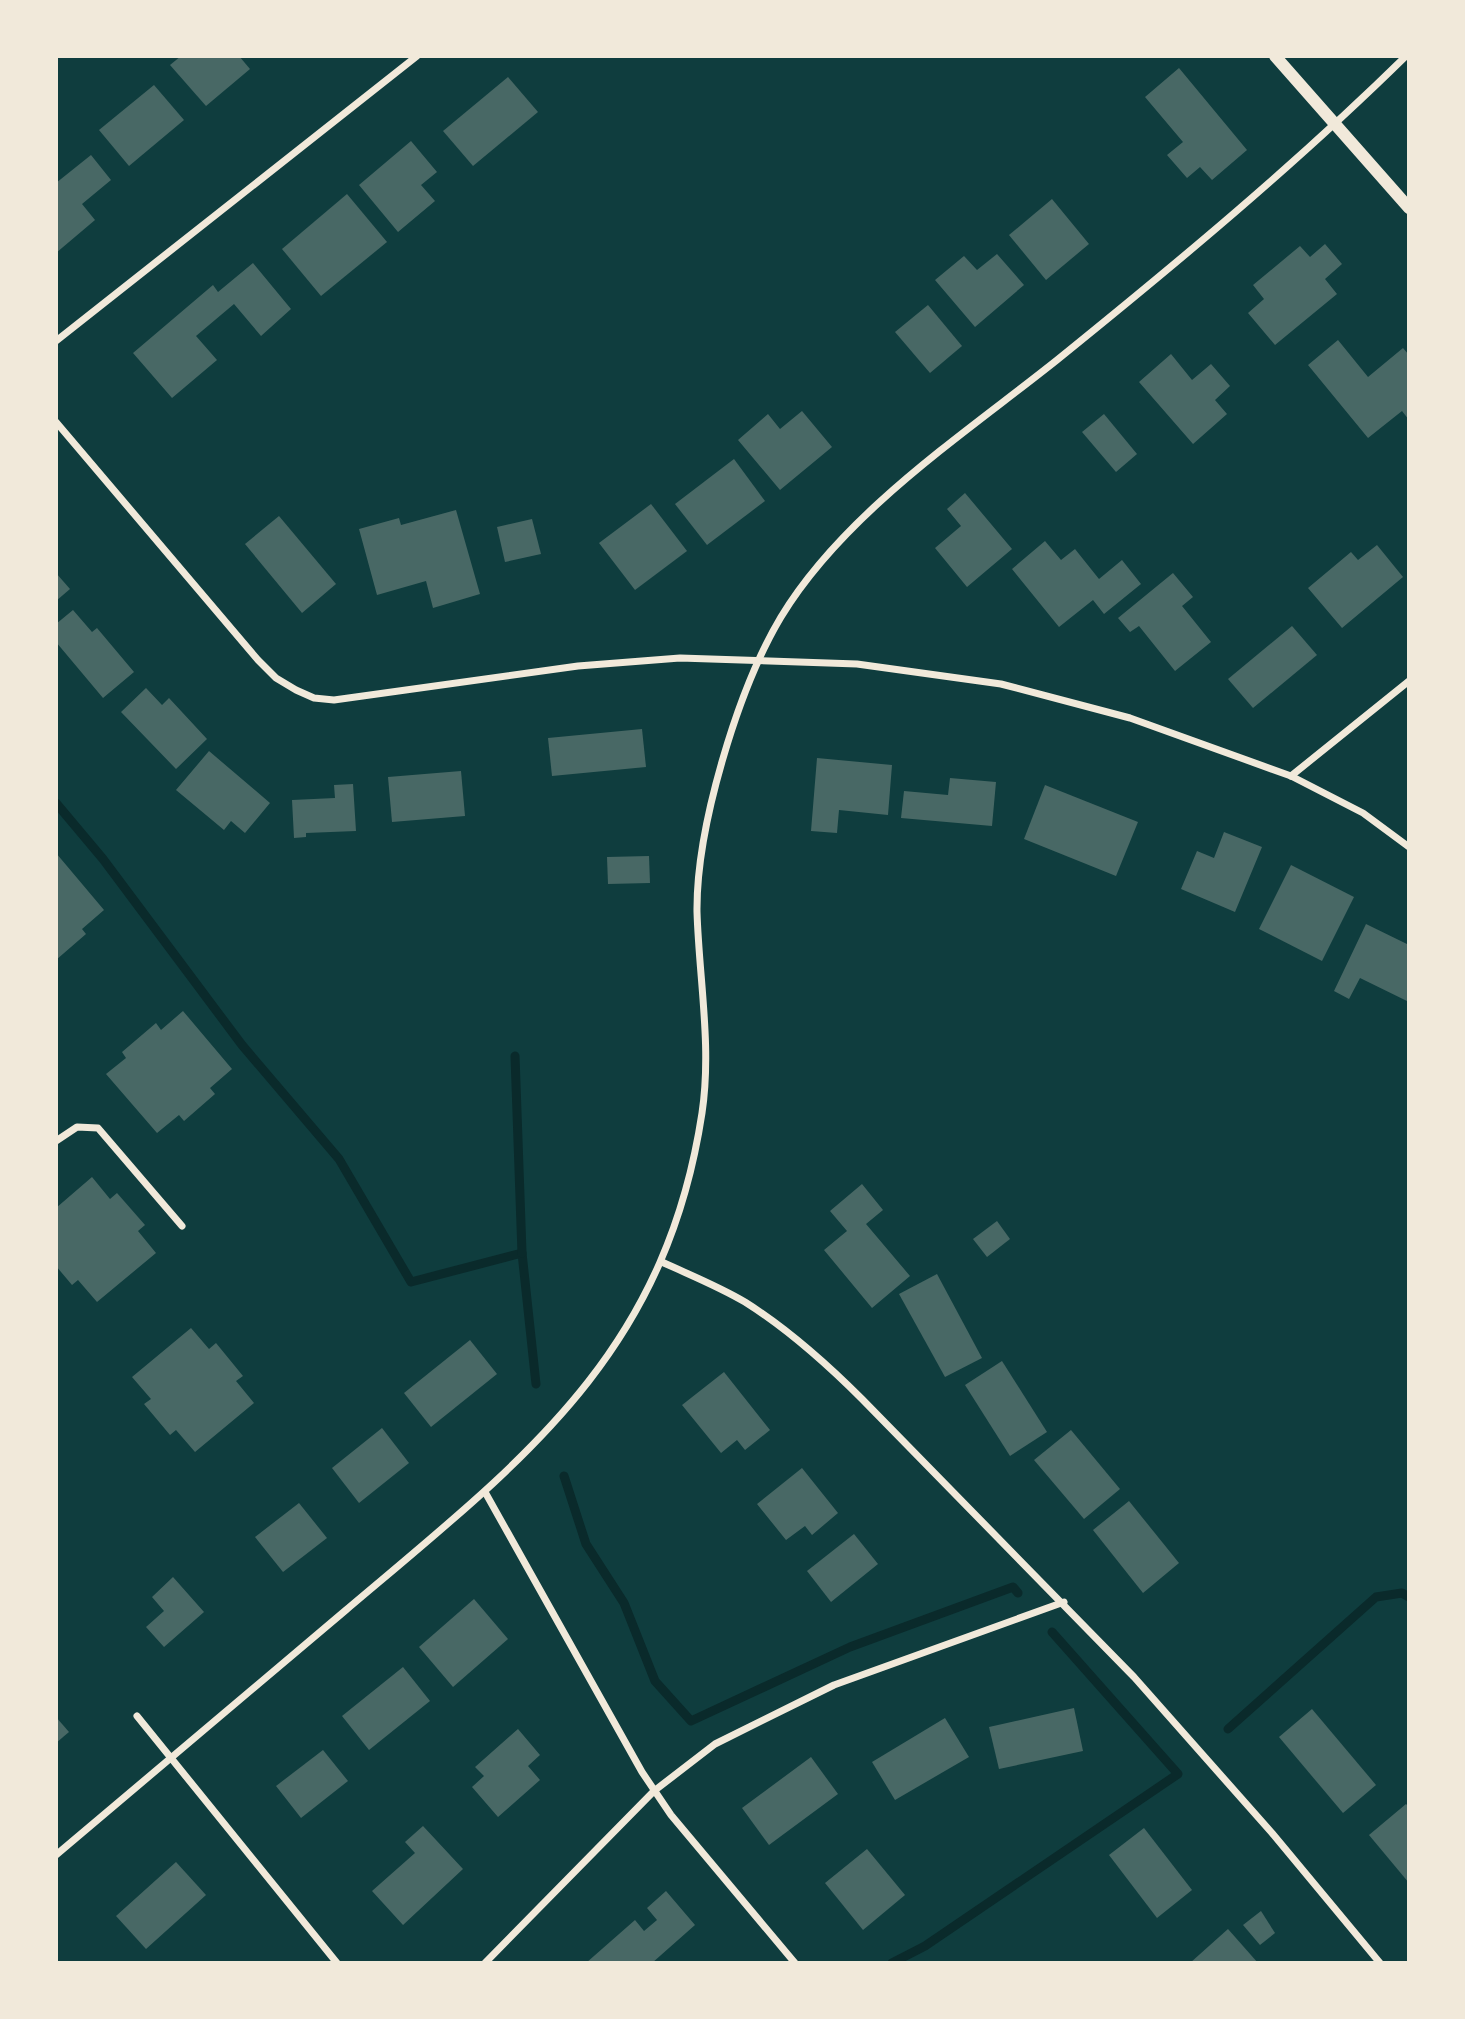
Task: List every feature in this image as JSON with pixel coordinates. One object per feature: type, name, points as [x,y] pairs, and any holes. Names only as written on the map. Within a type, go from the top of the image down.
[{"type":"street","points":[[56,341],[417,56]]},
{"type":"street","points":[[1275,56],[1409,208]]},
{"type":"street","points":[[56,1855],[485,1492],[558,1421],[597,1373],[627,1329],[662,1262],[691,1181],[704,1104],[705,1028],[697,906],[702,849],[720,767],[758,663],[781,617],[814,571],[881,501],[1156,280],[1336,125],[1406,56]]},
{"type":"street","points":[[56,422],[258,660],[276,678],[314,698],[353,700],[609,662],[680,658],[758,663],[857,664],[1001,684],[1130,718],[1291,776],[1363,813],[1409,847]]},
{"type":"street","points":[[1291,776],[1409,681]]},
{"type":"street","points":[[56,1141],[77,1127],[98,1128],[182,1226]]},
{"type":"street","points":[[662,1262],[745,1303],[816,1355],[1064,1602],[1182,1731],[1380,1963]]},
{"type":"street","points":[[485,1492],[654,1791],[795,1963]]},
{"type":"street","points":[[485,1963],[654,1791],[715,1744],[834,1685],[1064,1602]]},
{"type":"street","points":[[137,1716],[337,1963]]},
{"type":"building","points":[[181,56],[239,56],[250,69],[206,106],[170,65]]},
{"type":"building","points":[[1179,68],[1247,150],[1212,180],[1200,167],[1187,178],[1167,155],[1183,142],[1145,97]]},
{"type":"building","points":[[508,77],[538,112],[473,166],[443,131]]},
{"type":"building","points":[[154,85],[184,120],[129,166],[99,130]]},
{"type":"building","points":[[411,141],[437,172],[421,185],[435,201],[398,232],[359,185]]},
{"type":"building","points":[[91,155],[111,180],[82,204],[95,220],[56,253],[56,183]]},
{"type":"building","points":[[347,194],[387,242],[321,296],[282,249]]},
{"type":"building","points":[[1052,199],[1089,244],[1046,280],[1009,235]]},
{"type":"building","points":[[1325,244],[1342,264],[1325,279],[1337,294],[1275,345],[1248,313],[1264,299],[1253,285],[1300,246],[1310,257]]},
{"type":"building","points":[[997,254],[1024,285],[975,327],[935,280],[964,256],[977,270]]},
{"type":"building","points":[[253,263],[291,309],[261,336],[234,304],[196,336],[217,360],[172,398],[133,353],[213,285],[218,292]]},
{"type":"building","points":[[928,305],[962,346],[930,373],[895,332]]},
{"type":"building","points":[[1338,340],[1368,377],[1403,348],[1409,355],[1409,420],[1402,411],[1368,438],[1308,365]]},
{"type":"building","points":[[1171,354],[1192,380],[1211,364],[1230,386],[1215,400],[1227,414],[1193,444],[1139,382]]},
{"type":"building","points":[[802,411],[832,447],[780,490],[738,440],[768,414],[780,429]]},
{"type":"building","points":[[1104,414],[1137,454],[1116,472],[1082,432]]},
{"type":"building","points":[[734,459],[765,501],[707,545],[675,504]]},
{"type":"building","points":[[965,493],[1012,549],[967,587],[935,548],[961,526],[947,509]]},
{"type":"building","points":[[651,504],[687,551],[635,590],[599,543]]},
{"type":"building","points":[[456,510],[480,594],[433,608],[426,581],[377,595],[359,529],[399,518],[401,525]]},
{"type":"building","points":[[279,516],[336,584],[302,613],[245,544]]},
{"type":"building","points":[[532,519],[541,554],[505,562],[497,527]]},
{"type":"building","points":[[1045,541],[1061,560],[1075,549],[1099,579],[1122,560],[1141,584],[1104,614],[1093,600],[1059,627],[1012,569]]},
{"type":"building","points":[[1377,545],[1403,577],[1342,628],[1308,588],[1351,552],[1358,560]]},
{"type":"building","points":[[56,573],[70,589],[56,601]]},
{"type":"building","points":[[1173,573],[1193,597],[1182,606],[1211,642],[1175,671],[1139,626],[1130,632],[1118,618]]},
{"type":"building","points":[[73,610],[92,632],[97,628],[134,672],[103,698],[56,642],[56,624]]},
{"type":"building","points":[[1292,626],[1317,655],[1253,708],[1228,679]]},
{"type":"building","points":[[146,688],[162,705],[169,698],[207,739],[176,769],[121,712]]},
{"type":"building","points":[[642,729],[646,767],[552,776],[548,738]]},
{"type":"building","points":[[209,751],[270,803],[245,833],[231,821],[224,830],[176,790]]},
{"type":"building","points":[[817,758],[892,765],[888,815],[839,810],[837,833],[811,831]]},
{"type":"building","points":[[461,771],[465,816],[392,822],[388,777]]},
{"type":"building","points":[[950,778],[996,782],[992,826],[901,818],[904,791],[948,795]]},
{"type":"building","points":[[353,784],[356,831],[306,833],[306,837],[294,838],[292,800],[335,798],[334,785]]},
{"type":"building","points":[[1045,785],[1138,822],[1116,876],[1024,839]]},
{"type":"building","points":[[1224,832],[1262,847],[1235,912],[1181,889],[1197,851],[1214,858]]},
{"type":"building","points":[[56,853],[104,910],[82,929],[86,934],[56,960]]},
{"type":"building","points":[[649,856],[650,883],[608,884],[607,857]]},
{"type":"building","points":[[1291,865],[1354,897],[1322,961],[1259,929]]},
{"type":"building","points":[[1366,924],[1409,945],[1409,1002],[1360,978],[1349,999],[1334,991]]},
{"type":"building","points":[[183,1011],[232,1069],[210,1088],[215,1094],[184,1121],[179,1115],[157,1133],[106,1074],[126,1058],[122,1052],[156,1023],[161,1030]]},
{"type":"building","points":[[92,1177],[110,1199],[117,1193],[145,1225],[138,1231],[156,1253],[97,1302],[78,1280],[72,1285],[56,1266],[56,1208]]},
{"type":"building","points":[[862,1184],[883,1210],[866,1224],[910,1276],[872,1308],[824,1250],[847,1231],[830,1211]]},
{"type":"building","points":[[997,1221],[1010,1239],[987,1257],[973,1239]]},
{"type":"building","points":[[937,1274],[982,1358],[945,1377],[899,1294]]},
{"type":"building","points":[[191,1328],[209,1349],[216,1343],[243,1376],[236,1381],[254,1403],[195,1452],[176,1430],[170,1435],[144,1404],[151,1399],[132,1377]]},
{"type":"building","points":[[470,1340],[497,1374],[431,1427],[404,1393]]},
{"type":"building","points":[[1002,1361],[1047,1432],[1010,1456],[965,1385]]},
{"type":"building","points":[[724,1372],[770,1430],[745,1450],[737,1440],[721,1453],[682,1405]]},
{"type":"building","points":[[382,1428],[409,1463],[359,1503],[332,1468]]},
{"type":"building","points":[[1071,1430],[1120,1489],[1084,1519],[1034,1460]]},
{"type":"building","points":[[802,1468],[838,1513],[812,1535],[805,1526],[786,1540],[757,1504]]},
{"type":"building","points":[[1129,1501],[1179,1563],[1143,1593],[1093,1530]]},
{"type":"building","points":[[299,1503],[327,1538],[283,1572],[255,1537]]},
{"type":"building","points":[[854,1534],[878,1564],[831,1602],[807,1571]]},
{"type":"building","points":[[173,1577],[204,1612],[164,1647],[146,1627],[164,1611],[152,1597]]},
{"type":"building","points":[[474,1599],[508,1639],[453,1687],[419,1647]]},
{"type":"building","points":[[403,1667],[430,1701],[369,1750],[342,1716]]},
{"type":"building","points":[[1074,1708],[1083,1751],[999,1769],[989,1727]]},
{"type":"building","points":[[1312,1709],[1376,1785],[1343,1813],[1279,1737]]},
{"type":"building","points":[[56,1717],[69,1732],[56,1743]]},
{"type":"building","points":[[945,1718],[969,1757],[895,1800],[872,1762]]},
{"type":"building","points":[[518,1729],[540,1755],[528,1766],[540,1780],[498,1817],[472,1787],[484,1776],[475,1767]]},
{"type":"building","points":[[323,1750],[348,1781],[301,1818],[276,1786]]},
{"type":"building","points":[[811,1757],[838,1794],[769,1845],[742,1808]]},
{"type":"building","points":[[1406,1804],[1409,1807],[1409,1883],[1369,1835]]},
{"type":"building","points":[[423,1826],[463,1869],[403,1925],[372,1891],[415,1853],[405,1842]]},
{"type":"building","points":[[1144,1828],[1192,1890],[1157,1918],[1109,1855]]},
{"type":"building","points":[[867,1849],[905,1895],[863,1930],[825,1883]]},
{"type":"building","points":[[176,1862],[206,1895],[146,1949],[116,1916]]},
{"type":"building","points":[[666,1891],[695,1925],[652,1963],[586,1963],[635,1920],[644,1931],[657,1920],[647,1908]]},
{"type":"building","points":[[1261,1911],[1275,1933],[1260,1945],[1243,1925]]},
{"type":"building","points":[[1228,1929],[1258,1963],[1190,1963]]},
{"type":"waterway","points":[[56,803],[103,859],[242,1045],[339,1159],[411,1282],[522,1253],[536,1384]]},
{"type":"waterway","points":[[515,1056],[522,1253]]},
{"type":"waterway","points":[[564,1476],[586,1544],[624,1603],[655,1681],[691,1721],[850,1647],[1013,1587],[1018,1593]]},
{"type":"waterway","points":[[1228,1729],[1376,1597],[1402,1593],[1409,1597]]},
{"type":"waterway","points":[[892,1963],[925,1946],[1178,1774],[1052,1632]]}]
